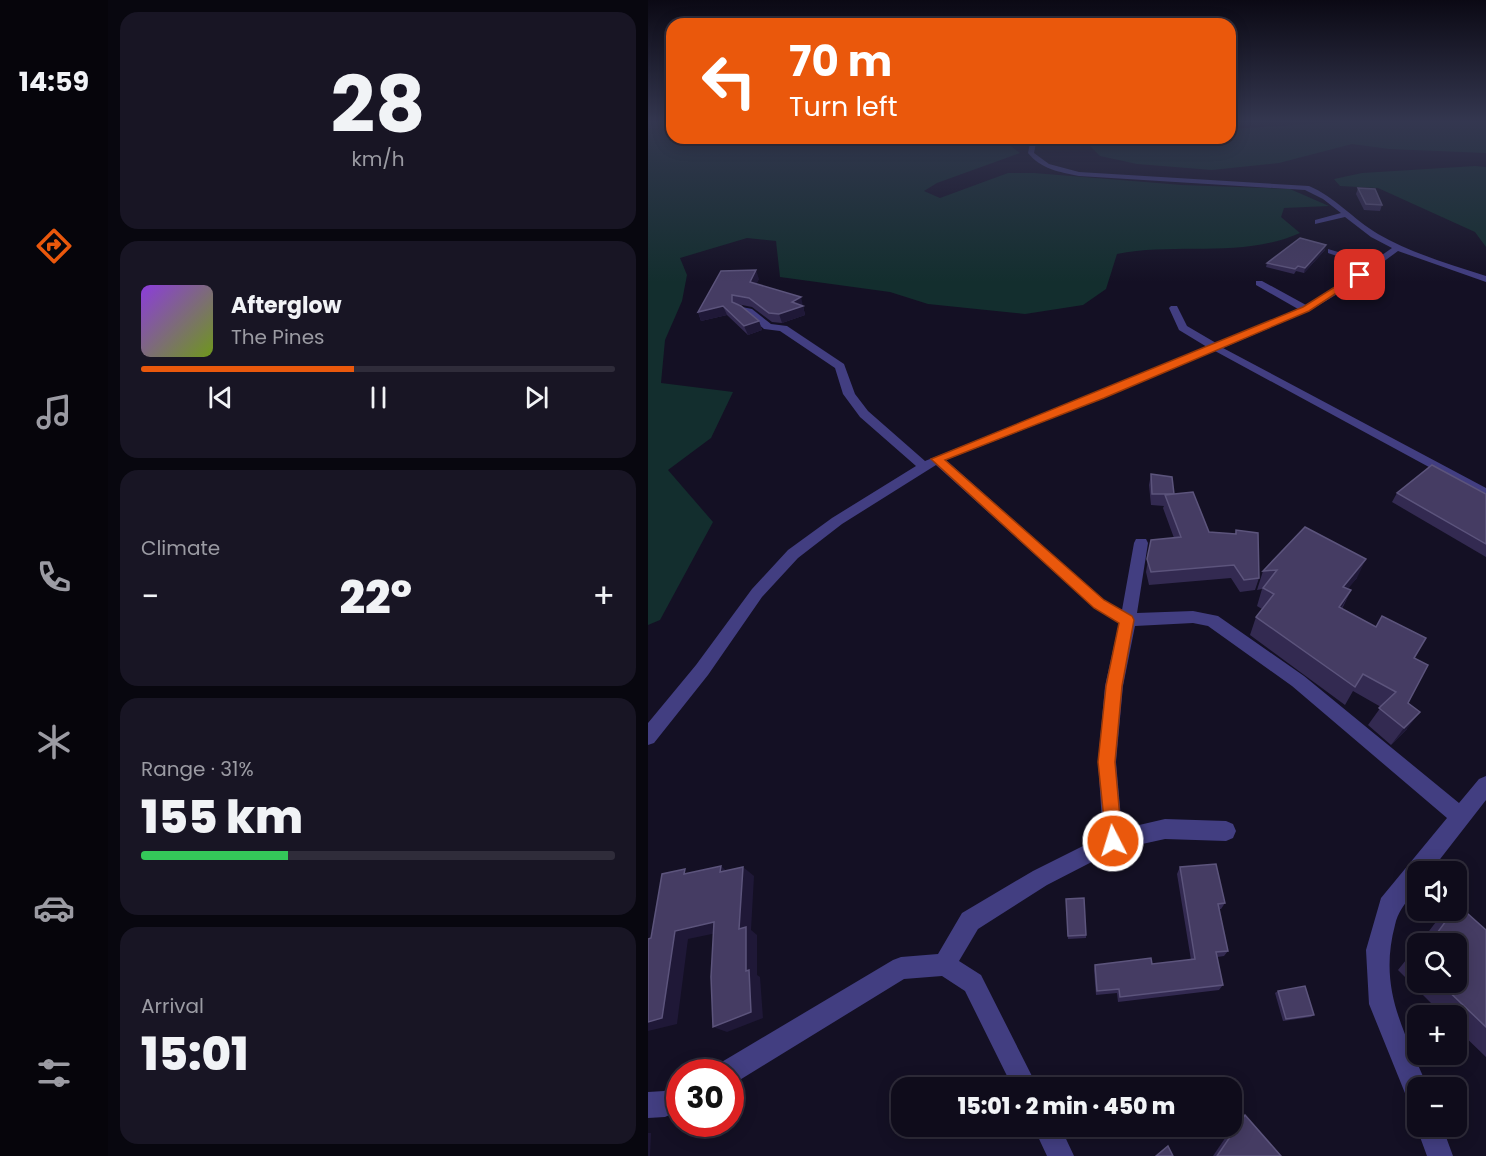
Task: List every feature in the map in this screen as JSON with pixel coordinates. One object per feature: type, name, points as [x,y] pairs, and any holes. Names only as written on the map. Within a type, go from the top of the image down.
[{"type":"street","points":[[1078,174],[1306,188],[1325,194],[1346,214],[1373,234],[1398,247],[1486,279]]},
{"type":"street","points":[[1318,222],[1346,214]]},
{"type":"street","points":[[648,737],[702,670],[757,593],[793,554],[837,521],[930,463],[1216,348],[1306,309],[1398,247]]},
{"type":"street","points":[[1331,251],[1373,265]]},
{"type":"street","points":[[1259,284],[1306,309]]},
{"type":"street","points":[[740,308],[749,311],[768,327],[783,328],[840,366],[849,394],[864,414],[930,463],[1099,604],[1127,620],[1193,617],[1212,620],[1298,681],[1461,817]]},
{"type":"street","points":[[1174,308],[1183,328],[1216,348],[1486,494]]},
{"type":"street","points":[[1113,841],[1107,762],[1114,686],[1141,543]]},
{"type":"street","points":[[1411,1077],[1381,1004],[1377,950],[1389,906],[1486,784]]},
{"type":"street","points":[[944,965],[970,921],[1040,878],[1113,841],[1165,829],[1226,831]]},
{"type":"street","points":[[744,1063],[902,968],[944,965],[973,983],[1020,1077]]},
{"type":"street","points":[[648,1105],[666,1104]]},
{"type":"street","points":[[1052,1137],[1061,1156]]},
{"type":"street","points":[[1433,1137],[1440,1156]]},
{"type":"green space","points":[[648,174],[962,174],[937,183],[924,191],[940,198],[1005,174],[1046,174],[1182,185],[1290,189],[1329,206],[1284,208],[1281,217],[1300,233],[1278,241],[1232,248],[1163,249],[1117,254],[1106,289],[1083,305],[1025,314],[928,304],[890,292],[780,277],[776,241],[747,238],[680,258],[687,275],[682,301],[665,340],[661,383],[733,392],[711,438],[668,470],[713,522],[660,620],[648,625]]},
{"type":"green space","points":[[1358,174],[1486,174],[1486,247],[1475,232],[1378,188],[1340,186],[1334,179]]},
{"type":"building","points":[[1358,188],[1375,189],[1382,205],[1366,204]]},
{"type":"building","points":[[1300,238],[1326,245],[1305,268],[1298,266],[1295,269],[1267,263]]},
{"type":"building","points":[[756,270],[750,282],[801,297],[792,302],[803,306],[779,314],[769,313],[749,298],[732,295],[732,302],[741,306],[759,321],[744,326],[723,306],[698,312],[721,271]]},
{"type":"building","points":[[1432,465],[1486,494],[1486,544],[1397,493]]},
{"type":"building","points":[[1151,474],[1172,477],[1174,494],[1152,494]]},
{"type":"building","points":[[1193,492],[1209,532],[1236,534],[1236,530],[1258,533],[1259,578],[1244,580],[1234,565],[1151,572],[1147,559],[1151,540],[1181,537],[1165,495]]},
{"type":"building","points":[[1305,527],[1366,559],[1343,587],[1351,590],[1339,607],[1376,627],[1382,616],[1426,638],[1414,658],[1428,665],[1408,703],[1420,712],[1404,728],[1379,708],[1396,692],[1363,674],[1355,687],[1256,617],[1274,594],[1263,588],[1277,570],[1263,571]]},
{"type":"building","points":[[1216,864],[1225,903],[1218,904],[1228,951],[1216,952],[1223,985],[1120,997],[1119,989],[1097,991],[1095,965],[1151,958],[1152,964],[1195,959],[1180,867]]},
{"type":"building","points":[[721,866],[720,872],[743,867],[739,929],[746,927],[746,971],[749,970],[751,1012],[713,1027],[711,977],[714,922],[675,931],[662,1018],[648,1022],[648,939],[651,938],[662,874],[685,869],[684,874]]},
{"type":"building","points":[[1084,898],[1086,935],[1068,936],[1066,899]]},
{"type":"building","points":[[1467,913],[1486,930],[1486,1027],[1467,1009],[1467,1005],[1463,1005],[1450,993],[1467,993],[1467,933],[1437,933],[1446,921],[1467,921]]},
{"type":"building","points":[[1305,986],[1314,1015],[1286,1019],[1278,991]]},
{"type":"building","points":[[1245,1115],[1281,1156],[1217,1156],[1230,1137],[1242,1137],[1242,1119]]},
{"type":"building","points":[[1168,1146],[1173,1156],[1156,1156]]},
{"type":"route","points":[[1113,841],[1107,762],[1114,686],[1127,620],[1099,604],[937,459],[1100,396],[1306,309],[1360,275]]}]
